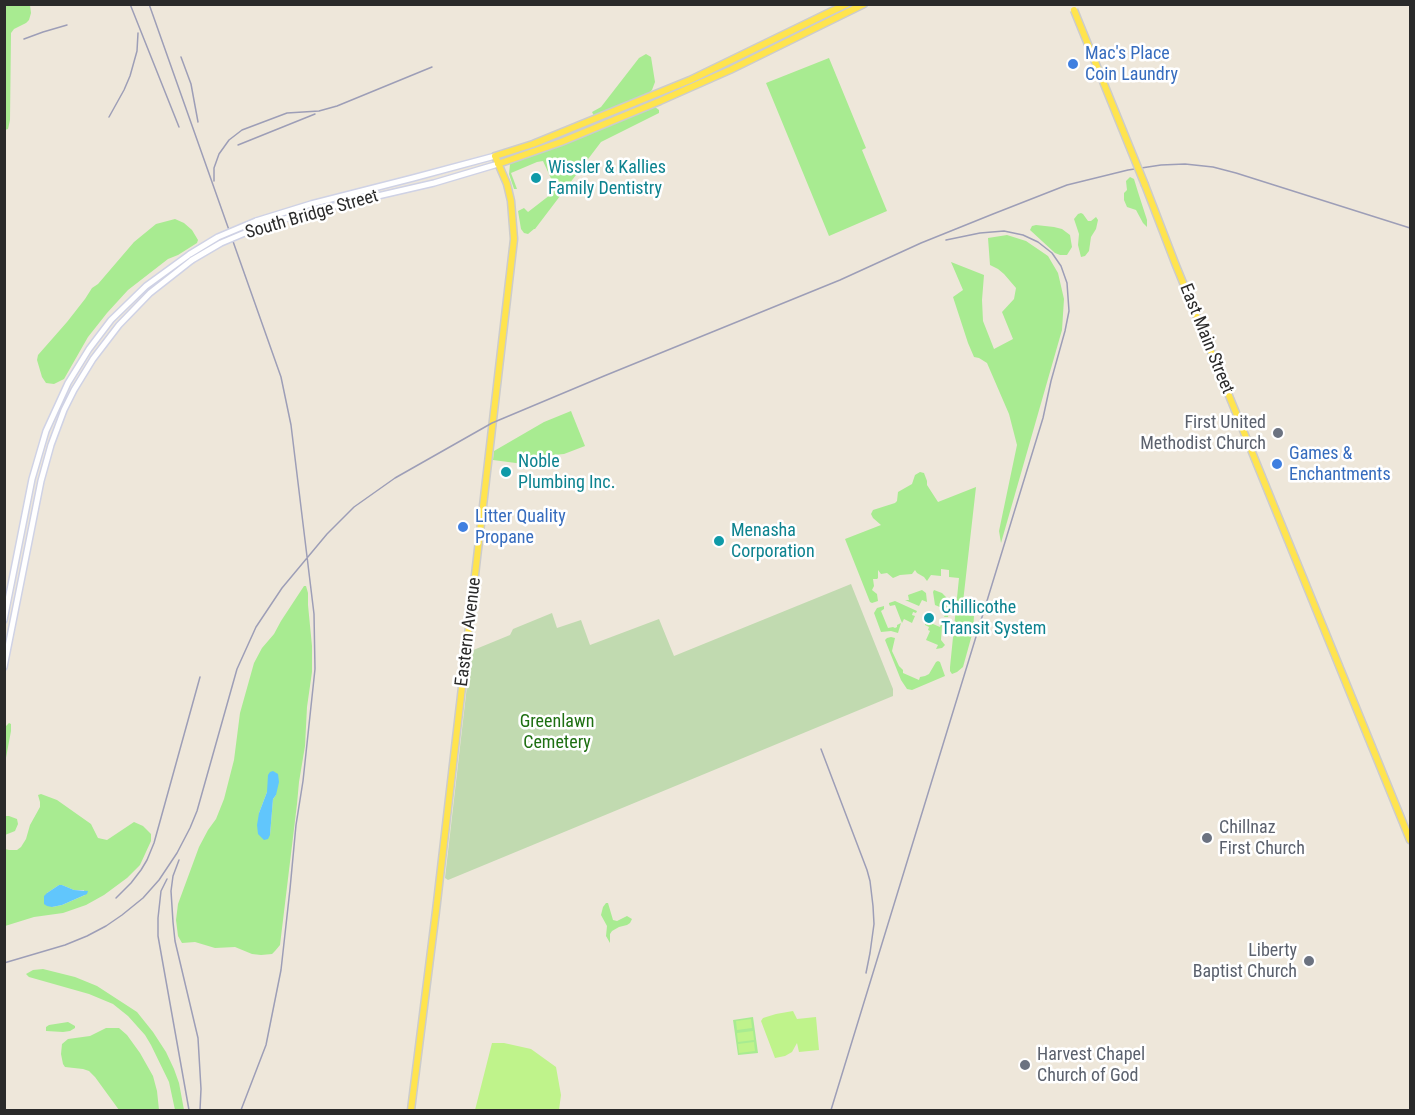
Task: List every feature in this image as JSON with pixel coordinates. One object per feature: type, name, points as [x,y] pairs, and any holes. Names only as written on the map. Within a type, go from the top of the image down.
[{"type":"main road","name":"South Bridge Street","points":[[4,620],[34,471],[46,431],[68,383],[89,349],[111,320],[146,286],[178,261],[221,243],[257,224],[311,204],[423,176],[532,144],[690,80],[848,4]]},
{"type":"main road","name":"South Bridge Street","points":[[257,224],[434,183],[561,142],[730,70],[864,4]]},
{"type":"main road","name":"East Main Street","points":[[1073,8],[1410,840]]},
{"type":"main road","name":"Eastern Avenue","points":[[411,1110],[514,238],[511,201],[507,184],[495,156]]},
{"type":"main road","name":"South Bridge Street","points":[[4,667],[41,481],[64,410],[93,359],[119,325],[150,293],[191,257]]},
{"type":"green space","points":[[5,4],[30,5],[31,13],[26,23],[11,33],[10,120],[8,129],[5,130]]},
{"type":"green space","points":[[646,54],[651,57],[655,82],[652,90],[594,116],[592,112],[601,107],[639,58]]},
{"type":"green space","points":[[829,58],[866,148],[862,150],[887,211],[829,236],[766,83]]},
{"type":"green space","points":[[655,107],[659,113],[601,142],[535,229],[528,234],[524,233],[521,229],[518,211],[524,208],[528,212],[553,192],[554,185],[543,161],[511,173],[517,189],[514,189],[509,174],[510,164]]},
{"type":"green space","points":[[1130,177],[1134,179],[1147,220],[1147,227],[1136,210],[1127,207],[1124,200],[1124,193],[1127,190],[1126,181]]},
{"type":"green space","points":[[1081,213],[1088,221],[1096,217],[1098,220],[1091,237],[1089,251],[1081,257],[1078,245],[1079,234],[1074,219]]},
{"type":"green space","points":[[175,219],[192,230],[198,240],[197,243],[168,259],[128,290],[88,337],[64,379],[54,384],[46,383],[37,360],[38,355],[67,322],[92,288],[134,242],[156,224]]},
{"type":"green space","points":[[1036,225],[1062,229],[1070,235],[1072,247],[1067,255],[1055,253],[1030,230]]},
{"type":"green space","points":[[1007,235],[1026,241],[1048,256],[1058,273],[1064,299],[1062,330],[1001,543],[999,531],[1017,445],[1009,414],[987,363],[974,357],[968,343],[953,297],[963,290],[951,262],[984,275],[983,321],[994,349],[1013,339],[1002,312],[1014,299],[1016,288],[1004,274],[990,265],[988,238]]},
{"type":"green space","points":[[571,411],[585,446],[564,454],[553,455],[531,465],[493,460],[494,451],[544,422]]},
{"type":"green space","points":[[920,472],[924,473],[927,485],[938,502],[976,487],[962,611],[964,615],[974,616],[973,631],[963,667],[952,674],[950,667],[959,578],[949,577],[949,570],[941,569],[941,576],[931,575],[927,581],[915,570],[912,574],[893,578],[887,573],[881,574],[878,570],[878,578],[873,579],[872,590],[877,594],[878,601],[872,603],[845,539],[881,525],[873,518],[871,514],[873,510],[895,503],[898,492],[912,484],[915,475]]},
{"type":"green space","name":"Greenlawn Cemetery","points":[[851,584],[893,689],[893,696],[448,880],[445,878],[471,651],[510,635],[513,629],[552,613],[557,628],[581,620],[590,645],[659,619],[674,656]]},
{"type":"green space","points":[[306,586],[312,646],[312,672],[280,945],[272,954],[261,955],[235,947],[215,948],[195,942],[182,943],[178,936],[176,920],[178,904],[199,847],[216,819],[224,799],[234,760],[240,713],[254,663]],"holes":[[[267,792],[276,795],[273,799],[270,835],[259,813]]]},
{"type":"green space","points":[[922,590],[926,593],[927,602],[922,600],[919,606],[905,600],[909,600],[908,595]]},
{"type":"green space","points":[[934,590],[942,593],[948,599],[950,609],[948,617],[944,617],[947,610],[935,605]]},
{"type":"green space","points":[[895,601],[917,611],[913,612],[912,615],[915,616],[912,623],[904,619],[902,623],[895,605],[890,606],[889,604]]},
{"type":"green space","points":[[884,606],[881,611],[888,628],[895,628],[901,623],[898,633],[881,632],[874,613],[877,608]]},
{"type":"green space","points":[[926,621],[940,627],[942,621],[948,624],[947,627],[942,625],[941,640],[945,645],[942,648],[936,649],[938,645],[926,640],[930,631],[925,625]]},
{"type":"green space","points":[[895,638],[892,651],[903,673],[919,680],[920,677],[929,674],[938,661],[945,676],[912,690],[907,689],[885,640]]},
{"type":"green space","points":[[9,723],[11,731],[5,763],[5,733]]},
{"type":"green space","points":[[38,795],[57,800],[91,824],[98,838],[107,840],[134,822],[143,826],[151,834],[151,841],[140,865],[104,895],[86,905],[63,913],[34,917],[5,926],[5,849],[17,850],[26,839],[30,825],[40,807]],"holes":[[[62,885],[74,890],[84,890],[85,895],[52,907],[47,893]]]},
{"type":"green space","points":[[5,816],[17,819],[18,824],[15,831],[5,835]]},
{"type":"green space","points":[[608,903],[613,920],[617,921],[627,916],[632,919],[627,925],[612,931],[610,943],[606,936],[607,926],[601,915]]},
{"type":"green space","points":[[43,969],[75,977],[97,986],[137,1012],[166,1052],[179,1083],[184,1110],[175,1110],[169,1082],[151,1045],[128,1016],[113,1004],[89,994],[29,977],[26,974],[33,970]]},
{"type":"green space","points":[[793,1011],[797,1019],[816,1017],[819,1050],[799,1052],[797,1043],[792,1052],[775,1058],[761,1021],[763,1018]]},
{"type":"green space","points":[[753,1017],[758,1053],[738,1055],[733,1020]]},
{"type":"green space","points":[[751,1019],[752,1028],[737,1030],[736,1021]]},
{"type":"green space","points":[[68,1022],[75,1028],[63,1032],[46,1031],[49,1025]]},
{"type":"green space","points":[[106,1028],[119,1028],[140,1053],[153,1076],[159,1110],[119,1110],[89,1071],[65,1067],[63,1064],[62,1044],[68,1039],[90,1036]]},
{"type":"green space","points":[[753,1031],[754,1040],[738,1042],[737,1033]]},
{"type":"green space","points":[[754,1042],[755,1051],[739,1053],[738,1044]]},
{"type":"green space","points":[[492,1043],[504,1043],[531,1049],[556,1067],[561,1095],[559,1110],[475,1110]]},
{"type":"water","points":[[273,771],[278,774],[279,782],[273,799],[270,835],[264,840],[258,834],[257,825],[267,792],[268,775]]},
{"type":"water","points":[[59,885],[74,890],[88,891],[87,894],[62,905],[52,907],[44,904],[44,896]]},
{"type":"railway","points":[[130,4],[179,127]]},
{"type":"railway","points":[[149,4],[281,377],[291,425],[314,614],[315,669],[281,970],[266,1045],[241,1110]]},
{"type":"railway","points":[[24,39],[67,25]]},
{"type":"railway","points":[[109,117],[130,76],[137,51],[138,33]]},
{"type":"railway","points":[[181,57],[191,84],[198,122]]},
{"type":"railway","points":[[214,181],[214,168],[219,154],[229,140],[242,130],[287,113],[319,111],[337,106],[432,67]]},
{"type":"railway","points":[[238,145],[315,114]]},
{"type":"railway","points":[[4,963],[87,936],[106,926],[143,898],[159,880],[190,828],[197,811],[237,669],[256,627],[282,588],[327,534],[354,507],[395,478],[492,423],[840,280],[921,243],[993,214],[1067,185],[1128,170],[1185,164],[1213,167],[1410,228]]},
{"type":"railway","points":[[831,1110],[1043,418],[1069,311],[1067,283],[1061,266],[1052,253],[1038,242],[1023,235],[1004,231],[946,240]]},
{"type":"railway","points":[[116,898],[141,870],[154,843],[200,677]]},
{"type":"railway","points":[[821,749],[870,881],[874,924],[866,973]]},
{"type":"railway","points":[[179,860],[173,876],[171,891],[173,922],[175,941],[198,1038],[200,1110]]},
{"type":"railway","points":[[167,879],[161,891],[158,936],[189,1110]]},
{"type":"place","name":"Mac's Place Coin Laundry","points":[[1073,64]]},
{"type":"place","name":"Wissler & Kallies Family Dentistry","points":[[536,178]]},
{"type":"place","name":"First United Methodist Church","points":[[1278,433]]},
{"type":"place","name":"Games & Enchantments","points":[[1277,464]]},
{"type":"place","name":"Noble Plumbing Inc.","points":[[506,472]]},
{"type":"place","name":"Litter Quality Propane","points":[[463,527]]},
{"type":"place","name":"Menasha Corporation","points":[[719,541]]},
{"type":"place","name":"Chillicothe Transit System","points":[[929,618]]},
{"type":"place","name":"Chillnaz First Church","points":[[1207,838]]},
{"type":"place","name":"Liberty Baptist Church","points":[[1309,961]]},
{"type":"place","name":"Harvest Chapel Church of God","points":[[1025,1065]]}]
